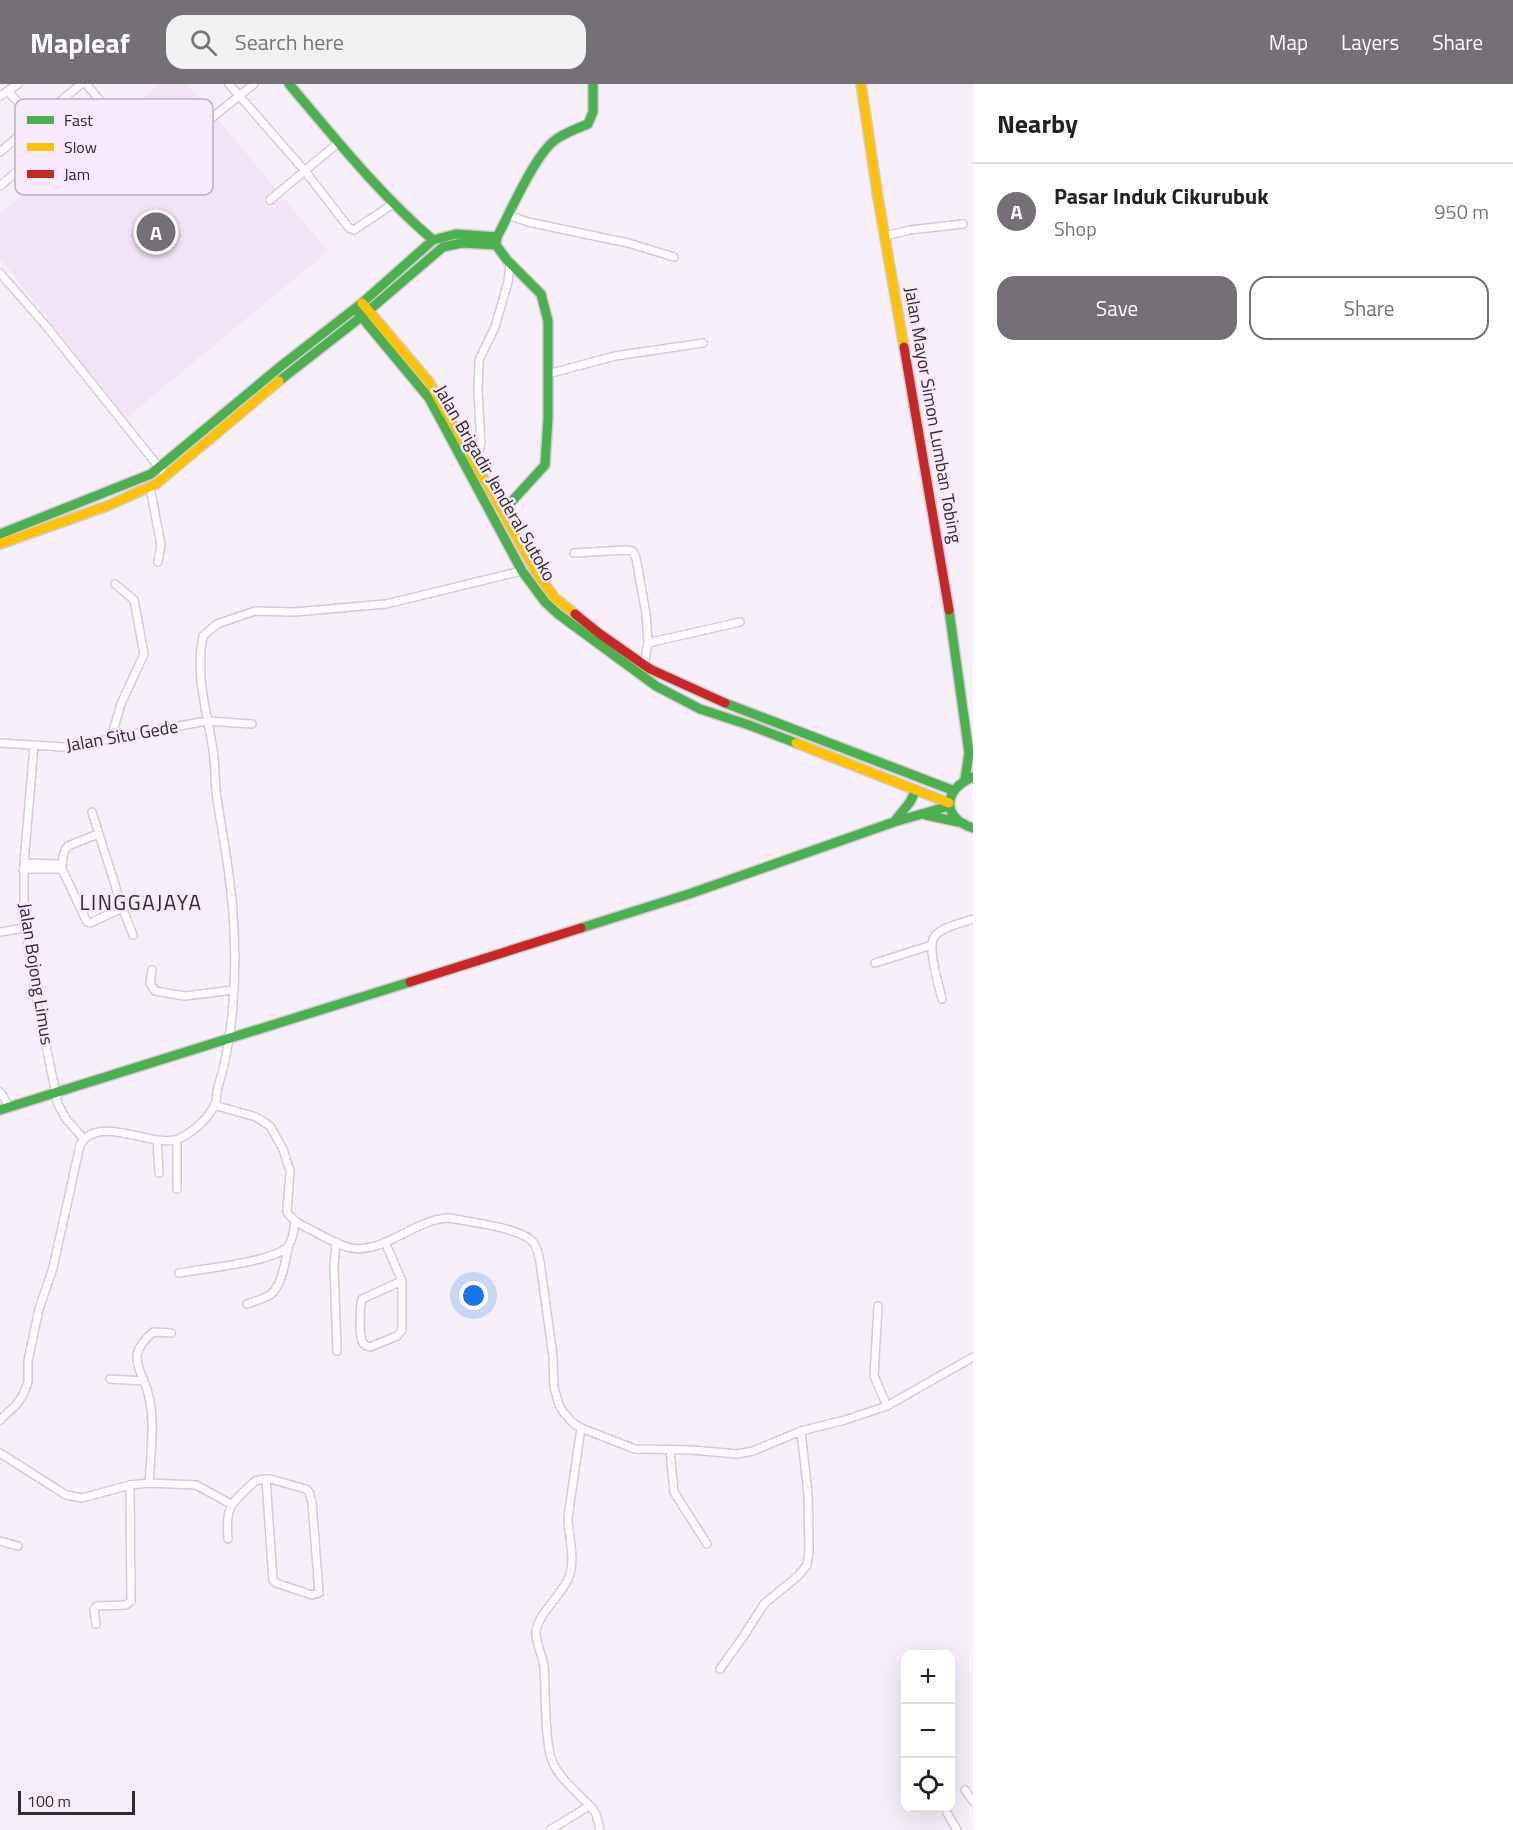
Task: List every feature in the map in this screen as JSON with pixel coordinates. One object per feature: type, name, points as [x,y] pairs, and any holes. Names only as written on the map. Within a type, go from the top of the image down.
[{"type":"street","points":[[0,96],[18,84]]},
{"type":"street","points":[[63,99],[81,84]]},
{"type":"street","points":[[86,84],[99,99]]},
{"type":"street","points":[[229,84],[305,171],[351,230],[393,204]]},
{"type":"street","points":[[213,117],[254,84]]},
{"type":"street","points":[[289,84],[393,204],[433,240]]},
{"type":"street","points":[[496,241],[532,169],[550,145],[557,138],[588,124],[593,112],[593,84]]},
{"type":"street","name":"Jalan Mayor Simon Lumban Tobing","points":[[861,84],[943,569],[971,757],[969,778]]},
{"type":"street","points":[[8,92],[15,99]]},
{"type":"street","points":[[0,152],[15,139]]},
{"type":"street","points":[[270,200],[338,143]]},
{"type":"street","points":[[0,186],[15,173]]},
{"type":"street","points":[[508,215],[528,222],[628,243],[674,257]]},
{"type":"street","points":[[885,236],[910,230],[963,224]]},
{"type":"street","points":[[0,544],[150,488],[288,374],[362,309],[433,240],[465,233],[496,241],[510,263],[541,294],[548,321],[548,418],[545,465],[503,511]]},
{"type":"street","points":[[0,534],[151,474],[281,366],[362,309],[443,247],[449,244],[496,241]]},
{"type":"street","points":[[510,263],[508,282],[495,327],[479,360],[481,444],[475,461],[476,474],[503,511],[538,575],[555,598],[597,638],[708,698],[952,790]]},
{"type":"street","points":[[0,273],[48,327],[166,476]]},
{"type":"street","points":[[362,309],[429,382],[475,461]]},
{"type":"street","name":"Jalan Brigadir Jenderal Sutoko","points":[[362,309],[426,392],[476,474],[522,571],[545,602],[597,638],[656,686],[700,709],[749,725],[949,805]]},
{"type":"street","points":[[548,374],[615,356],[703,343]]},
{"type":"street","points":[[150,488],[161,545],[158,562]]},
{"type":"street","points":[[574,554],[626,549],[633,551],[646,614],[648,643],[644,665]]},
{"type":"street","points":[[0,1420],[16,1405],[28,1382],[28,1361],[39,1309],[53,1268],[80,1145],[84,1139],[94,1134],[110,1131],[157,1140],[177,1140],[197,1127],[214,1105],[229,1039],[234,971],[230,885],[216,795],[213,746],[202,690],[200,647],[202,636],[217,624],[255,611],[294,612],[386,604],[522,571]]},
{"type":"street","points":[[111,738],[121,704],[144,654],[134,600],[115,584]]},
{"type":"street","points":[[648,643],[740,622]]},
{"type":"street","points":[[700,709],[708,698]]},
{"type":"street","name":"Jalan Situ Gede","points":[[0,743],[63,747],[207,722],[252,724]]},
{"type":"street","name":"Jalan Bojong Limus","points":[[34,746],[23,866],[25,928],[36,997],[58,1104],[66,1119],[84,1139]]},
{"type":"street","points":[[958,822],[952,815],[949,805],[952,790],[958,783],[969,778]]},
{"type":"street","points":[[894,822],[910,802],[916,790]]},
{"type":"street","points":[[0,1092],[5,1109],[689,894],[949,805]]},
{"type":"street","points":[[92,812],[133,935]]},
{"type":"street","points":[[923,814],[958,822],[971,828],[973,837]]},
{"type":"street","points":[[98,834],[68,846],[65,849],[62,866],[87,922],[90,923],[140,900]]},
{"type":"street","points":[[23,866],[62,866]]},
{"type":"street","points":[[942,999],[932,957],[934,937],[944,930],[973,919]]},
{"type":"street","points":[[0,932],[25,928]]},
{"type":"street","points":[[875,963],[932,945]]},
{"type":"street","points":[[152,970],[150,983],[155,991],[185,996],[233,990]]},
{"type":"street","points":[[214,1105],[256,1117],[270,1126],[287,1159],[290,1171],[287,1212],[295,1222],[347,1247],[369,1248],[440,1218],[506,1229],[531,1240],[537,1247],[540,1262],[553,1357],[554,1387],[559,1405],[573,1423],[581,1428],[635,1449],[745,1453],[801,1431],[887,1406],[973,1357]]},
{"type":"street","points":[[157,1140],[159,1173]]},
{"type":"street","points":[[177,1140],[177,1189]]},
{"type":"street","points":[[247,1304],[271,1294],[276,1289],[295,1222]]},
{"type":"street","points":[[336,1242],[334,1266],[337,1351]]},
{"type":"street","points":[[385,1242],[402,1281],[402,1330],[397,1336],[370,1347],[366,1346],[361,1340],[362,1299],[402,1281]]},
{"type":"street","points":[[179,1273],[267,1257],[289,1245]]},
{"type":"street","points":[[878,1306],[874,1376],[887,1406]]},
{"type":"street","points":[[149,1482],[151,1415],[148,1391],[136,1365],[137,1354],[142,1341],[153,1332],[171,1332]]},
{"type":"street","points":[[110,1379],[144,1380]]},
{"type":"street","points":[[581,1428],[568,1517],[572,1547],[570,1575],[540,1620],[536,1632],[544,1664],[547,1729],[552,1762],[596,1814],[600,1830]]},
{"type":"street","points":[[720,1669],[764,1604],[798,1576],[807,1565],[809,1551],[808,1494],[801,1431]]},
{"type":"street","points":[[670,1450],[674,1492],[707,1544]]},
{"type":"street","points":[[0,1453],[66,1495],[75,1498],[149,1482],[196,1485],[231,1504]]},
{"type":"street","points":[[228,1539],[228,1513],[231,1504],[255,1481],[266,1479],[306,1490],[311,1496],[320,1590],[316,1595],[276,1583],[273,1580],[266,1479]]},
{"type":"street","points":[[96,1624],[94,1609],[97,1606],[126,1605],[131,1601],[130,1485]]},
{"type":"street","points":[[0,1541],[18,1546]]},
{"type":"street","points":[[965,1790],[973,1802]]},
{"type":"street","points":[[550,1830],[589,1806]]},
{"type":"street","points":[[947,1813],[957,1830]]},
{"type":"shaded area","points":[[160,84],[188,84],[201,99],[141,99]]},
{"type":"shaded area","points":[[213,114],[328,251],[126,418],[0,258],[0,213],[22,195],[213,195]]},
{"type":"traffic: fast","points":[[289,84],[376,185],[433,240]]},
{"type":"traffic: fast","points":[[503,511],[545,465],[548,418],[548,321],[541,294],[507,260],[496,245],[497,237],[524,183],[541,156],[558,138],[588,124],[593,112],[593,84]]},
{"type":"traffic: fast","points":[[0,534],[151,474],[281,366],[362,303],[433,240],[456,234],[497,237]]},
{"type":"traffic: fast","points":[[279,381],[361,317],[443,247],[462,243],[496,245]]},
{"type":"traffic: fast","points":[[355,309],[429,398],[522,571],[545,602],[656,686],[700,709],[796,743]]},
{"type":"traffic: fast","points":[[949,610],[969,753],[965,779]]},
{"type":"traffic: fast","points":[[725,703],[952,790]]},
{"type":"traffic: fast","points":[[973,777],[956,789],[951,796],[950,803],[955,818],[973,828]]},
{"type":"traffic: fast","points":[[894,822],[910,802],[916,790]]},
{"type":"traffic: fast","points":[[581,928],[689,894],[894,822],[949,806]]},
{"type":"traffic: fast","points":[[926,815],[958,822]]},
{"type":"traffic: fast","points":[[0,1110],[410,982]]},
{"type":"traffic: slow","points":[[861,84],[904,347]]},
{"type":"traffic: slow","points":[[362,303],[429,382],[538,575],[555,598],[575,614]]},
{"type":"traffic: slow","points":[[0,544],[107,506],[156,484],[279,381]]},
{"type":"traffic: slow","points":[[796,743],[949,803]]},
{"type":"traffic: jam","points":[[904,347],[949,610]]},
{"type":"traffic: jam","points":[[575,614],[650,669],[725,703]]},
{"type":"traffic: jam","points":[[410,982],[581,928]]},
{"type":"place","name":"Pasar Induk Cikurubuk","points":[[156,232]]},
{"type":"district","name":"LINGGAJAYA","points":[[141,903]]}]
